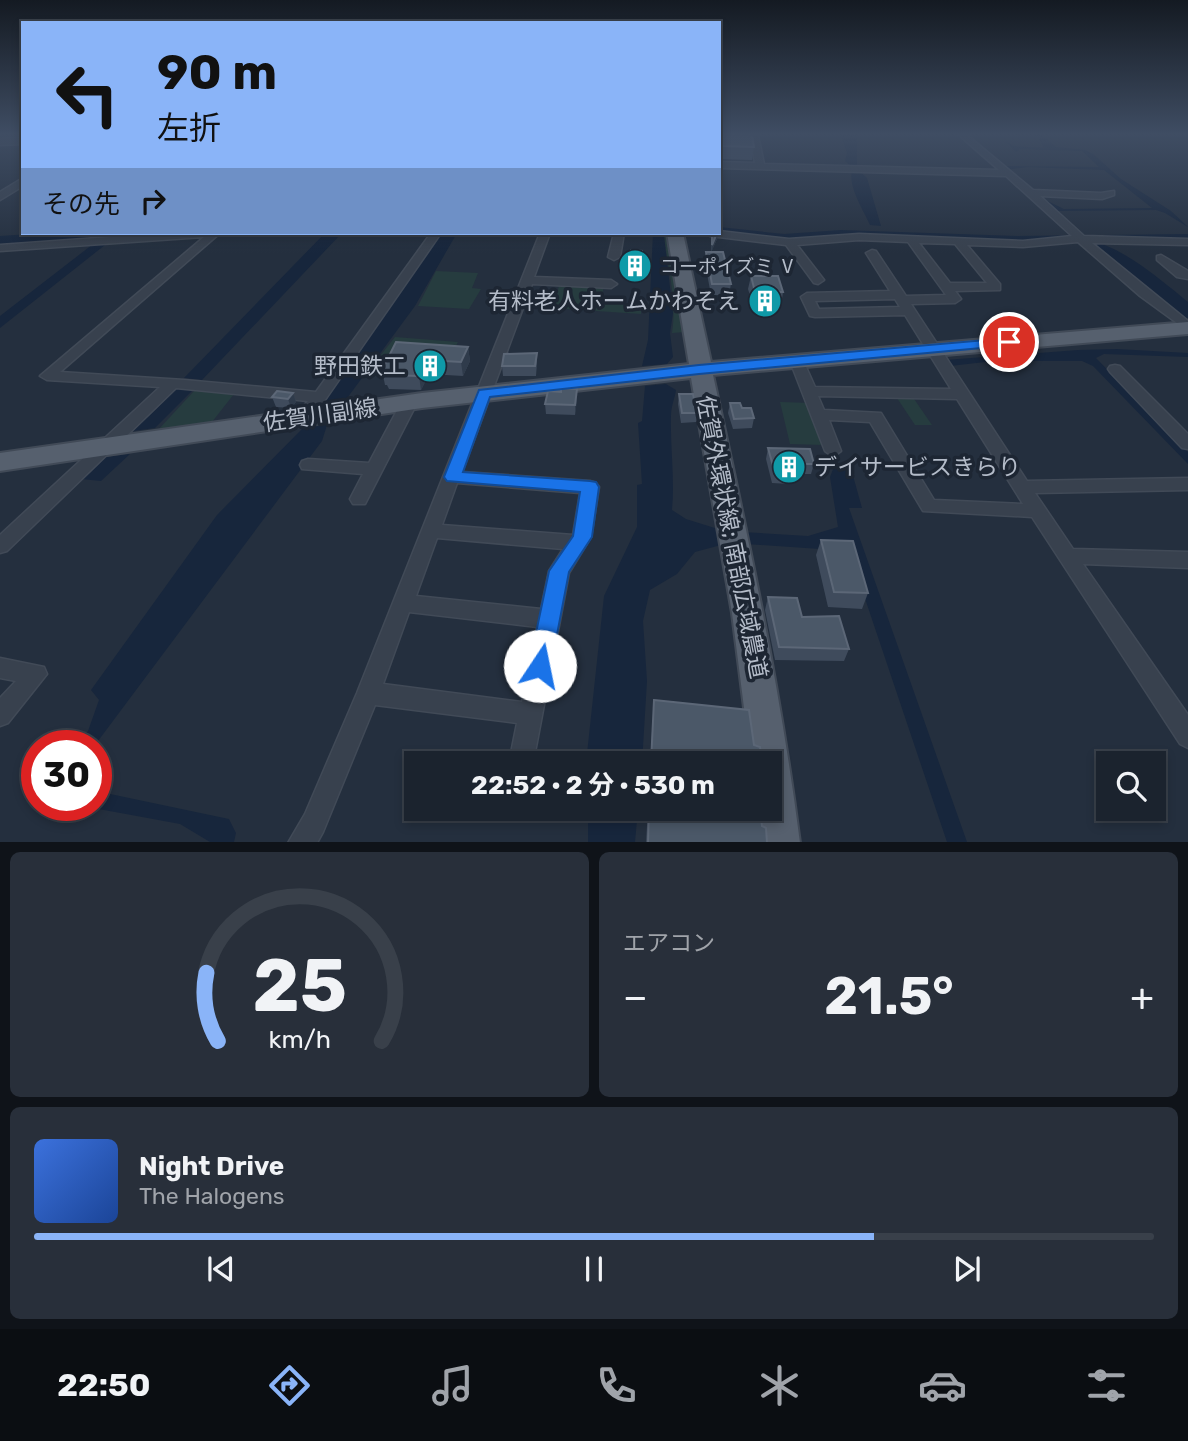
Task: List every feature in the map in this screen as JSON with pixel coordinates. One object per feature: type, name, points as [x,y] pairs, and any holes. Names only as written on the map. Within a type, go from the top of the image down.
[{"type":"main road","name":"佐賀外環状線; 南部広域農道","points":[[675,235],[687,372],[760,678],[779,842]]},
{"type":"main road","points":[[687,372],[1188,327]]},
{"type":"main road","name":"佐賀川副線","points":[[0,462],[409,402],[687,372]]},
{"type":"street","points":[[1007,174],[1188,327]]},
{"type":"street","points":[[0,197],[21,182]]},
{"type":"street","points":[[1030,193],[1102,196],[1111,193]]},
{"type":"street","points":[[721,234],[789,242],[842,237],[1023,244],[1078,237],[1188,242]]},
{"type":"street","points":[[0,248],[181,235]]},
{"type":"street","points":[[213,235],[47,376],[320,397]]},
{"type":"street","points":[[302,417],[320,397],[435,235]]},
{"type":"street","points":[[300,842],[314,823],[368,693],[544,235]]},
{"type":"street","points":[[614,257],[619,235]]},
{"type":"street","points":[[903,302],[807,297],[815,313],[903,302],[955,299],[910,238]]},
{"type":"street","points":[[789,242],[818,280]]},
{"type":"street","points":[[946,287],[996,287],[958,242]]},
{"type":"street","points":[[872,253],[1037,511],[1188,736]]},
{"type":"street","points":[[1161,258],[1181,275],[1188,275]]},
{"type":"street","points":[[528,280],[611,284]]},
{"type":"street","points":[[797,361],[833,451]]},
{"type":"street","points":[[1115,369],[1188,444]]},
{"type":"street","points":[[0,546],[172,384]]},
{"type":"street","points":[[811,391],[962,394]]},
{"type":"street","points":[[359,499],[409,402]]},
{"type":"street","points":[[820,415],[876,417],[929,506],[1037,511]]},
{"type":"street","points":[[308,465],[375,469]]},
{"type":"street","points":[[453,477],[590,487],[582,537],[559,571],[523,751]]},
{"type":"street","points":[[1022,487],[1188,484]]},
{"type":"street","points":[[432,531],[578,543]]},
{"type":"street","points":[[1067,556],[1188,560]]},
{"type":"street","points":[[403,603],[550,619]]},
{"type":"street","points":[[0,668],[36,674],[0,715]]},
{"type":"street","points":[[368,693],[531,714]]},
{"type":"green space","points":[[670,235],[685,332],[672,333],[671,284],[664,236]]},
{"type":"green space","points":[[436,271],[478,273],[472,288],[481,289],[469,309],[418,306]]},
{"type":"green space","points":[[560,283],[604,285],[601,302],[641,305],[641,314],[552,308]]},
{"type":"green space","points":[[395,337],[458,342],[450,357],[386,371],[369,370]]},
{"type":"green space","points":[[195,390],[234,394],[212,422],[158,430]]},
{"type":"green space","points":[[895,395],[912,396],[932,425],[915,425]]},
{"type":"green space","points":[[780,402],[810,403],[823,445],[790,444]]},
{"type":"water","points":[[851,174],[863,174],[867,178],[881,226],[870,225]]},
{"type":"water","points":[[1109,174],[1116,174],[1171,211],[1188,227],[1156,210],[1052,211],[1037,196],[1064,209],[1152,208]]},
{"type":"water","points":[[721,227],[784,234],[841,230],[1017,236],[1188,234],[1188,239],[1021,241],[846,235],[787,239],[721,232]]},
{"type":"water","points":[[21,235],[139,235],[0,245],[0,236]]},
{"type":"water","points":[[323,235],[340,235],[202,380],[184,378]]},
{"type":"water","points":[[440,235],[456,235],[415,306],[345,401],[325,402]]},
{"type":"water","points":[[653,235],[660,235],[664,236],[673,313],[670,333],[673,357],[667,364],[642,366],[648,340]]},
{"type":"water","points":[[97,241],[110,241],[0,328],[0,316]]},
{"type":"water","points":[[1091,242],[1114,249],[1167,285],[1188,302],[1188,318],[1183,319]]},
{"type":"water","points":[[1078,350],[1188,353],[1188,357],[1104,354],[1096,358],[1188,452],[1188,464],[1093,366],[1082,361],[994,361],[950,366],[945,360]]},
{"type":"water","points":[[666,384],[676,390],[671,416],[672,510],[686,519],[718,529],[721,545],[695,552],[677,574],[650,590],[643,621],[647,681],[643,751],[587,751],[604,596],[637,527],[637,485],[642,484],[638,423],[642,421],[645,386]]},
{"type":"water","points":[[179,387],[194,389],[155,428],[133,431]]},
{"type":"water","points":[[327,425],[322,441],[106,730],[88,730],[99,700],[91,690],[217,515],[303,428]]},
{"type":"water","points":[[130,454],[101,481],[81,479],[105,457]]},
{"type":"water","points":[[835,464],[852,472],[862,508],[849,508],[967,842],[947,842],[849,551],[746,544],[743,532],[808,536],[838,527],[830,477]]},
{"type":"water","points":[[112,794],[229,819],[236,833],[234,842],[210,842],[180,824],[112,811]]},
{"type":"water","points":[[588,821],[637,821],[635,842],[588,842]]},
{"type":"building","points":[[631,250],[642,251],[641,264],[629,263]]},
{"type":"building","points":[[706,252],[723,252],[731,284],[712,284]]},
{"type":"building","points":[[751,276],[778,276],[783,292],[755,292]]},
{"type":"building","points":[[396,342],[468,347],[461,362],[427,360],[419,376],[385,375],[388,370],[382,370]]},
{"type":"building","points":[[537,353],[535,366],[502,366],[504,354]]},
{"type":"building","points":[[561,388],[577,389],[575,405],[545,404],[548,391],[561,392]]},
{"type":"building","points":[[277,391],[293,393],[288,399],[272,397]]},
{"type":"building","points":[[679,394],[693,394],[697,413],[682,413]]},
{"type":"building","points":[[730,403],[740,403],[742,408],[751,408],[754,418],[734,419]]},
{"type":"building","points":[[768,448],[810,449],[814,464],[799,464],[800,468],[791,468],[792,473],[775,473]]},
{"type":"building","points":[[821,540],[853,541],[868,593],[834,592]]},
{"type":"building","points":[[768,597],[797,598],[802,617],[839,616],[849,649],[779,647]]},
{"type":"building","points":[[654,700],[749,710],[754,745],[760,747],[760,751],[652,751]]},
{"type":"building","points":[[649,821],[761,821],[762,826],[766,828],[767,842],[648,842]]},
{"type":"place","name":"コーポイズミ Ⅴ","points":[[635,266]]},
{"type":"place","name":"有料老人ホームかわそえ","points":[[765,301]]},
{"type":"place","name":"野田鉄工","points":[[430,366]]},
{"type":"place","name":"デイサービスきらり","points":[[789,467]]},
{"type":"route","points":[[540,666],[559,571],[582,537],[590,487],[453,477],[484,393],[674,374],[699,369],[1009,342]]}]
